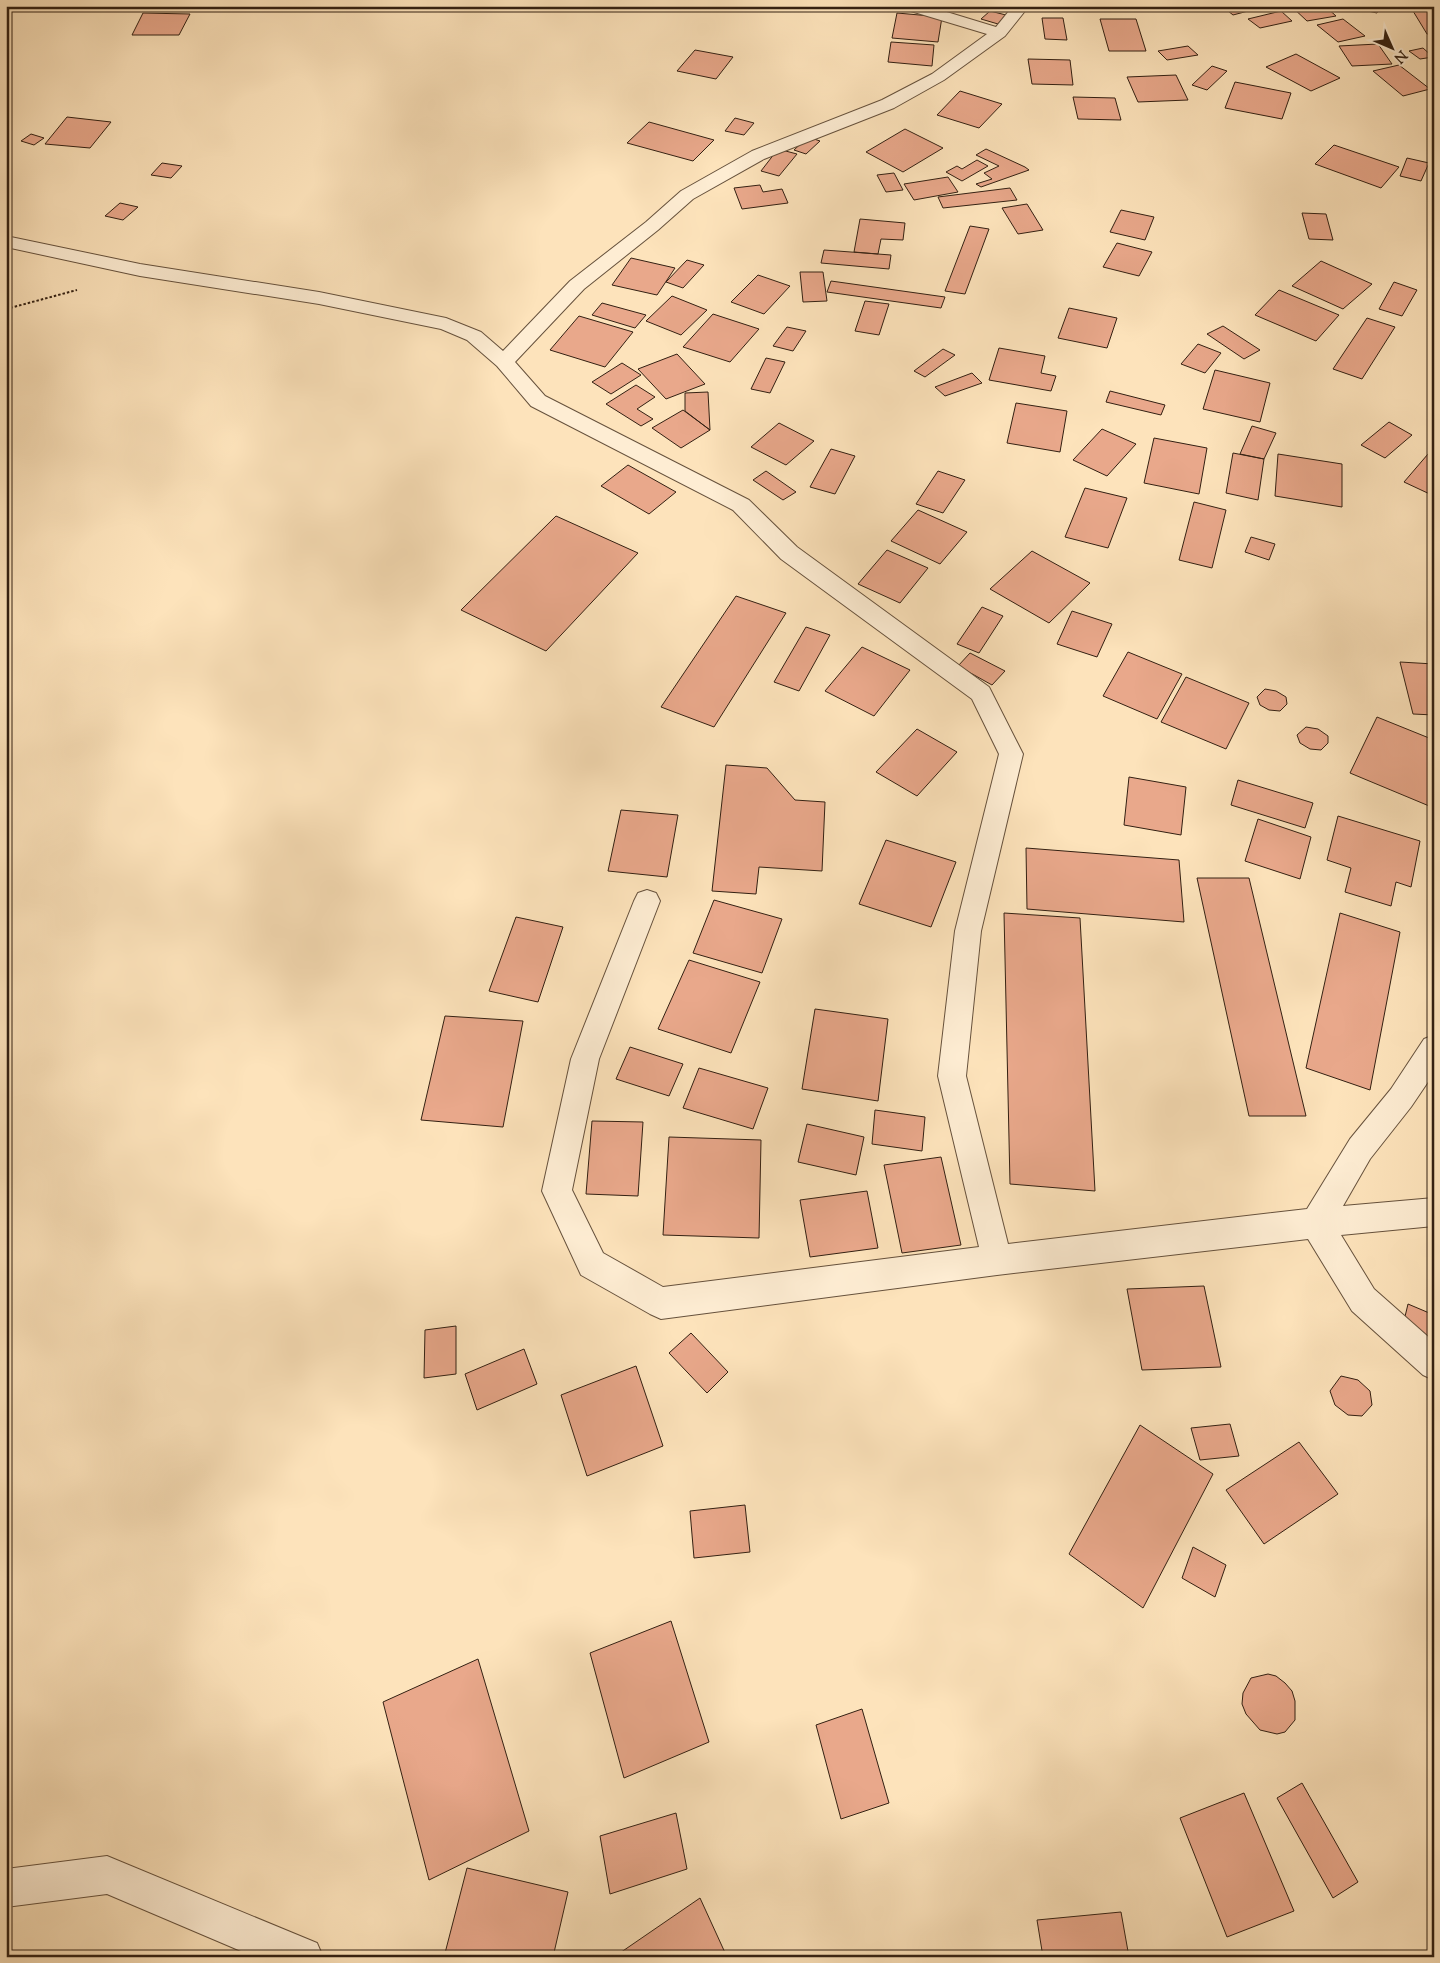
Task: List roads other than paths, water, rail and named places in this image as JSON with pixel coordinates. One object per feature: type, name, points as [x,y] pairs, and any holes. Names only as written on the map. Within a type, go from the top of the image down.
[{"type":"street","points":[[910,6],[999,34]]},
{"type":"street","points":[[504,362],[577,285],[652,226],[687,195],[758,155],[888,104],[938,76],[999,34],[1021,6]]},
{"type":"street","points":[[6,241],[140,270],[320,298],[446,324],[474,336],[504,362],[538,401],[741,505],[789,553],[981,693],[1011,754],[968,931],[952,1076],[997,1260]]},
{"type":"street","points":[[647,901],[585,1059],[557,1191],[592,1264],[661,1303],[997,1260],[1316,1223],[1434,1212]]},
{"type":"street","points":[[1316,1223],[1360,1149],[1401,1098],[1434,1048]]},
{"type":"street","points":[[1316,1223],[1363,1300],[1434,1364]]},
{"type":"street","points":[[6,1888],[107,1875],[303,1957]]}]
